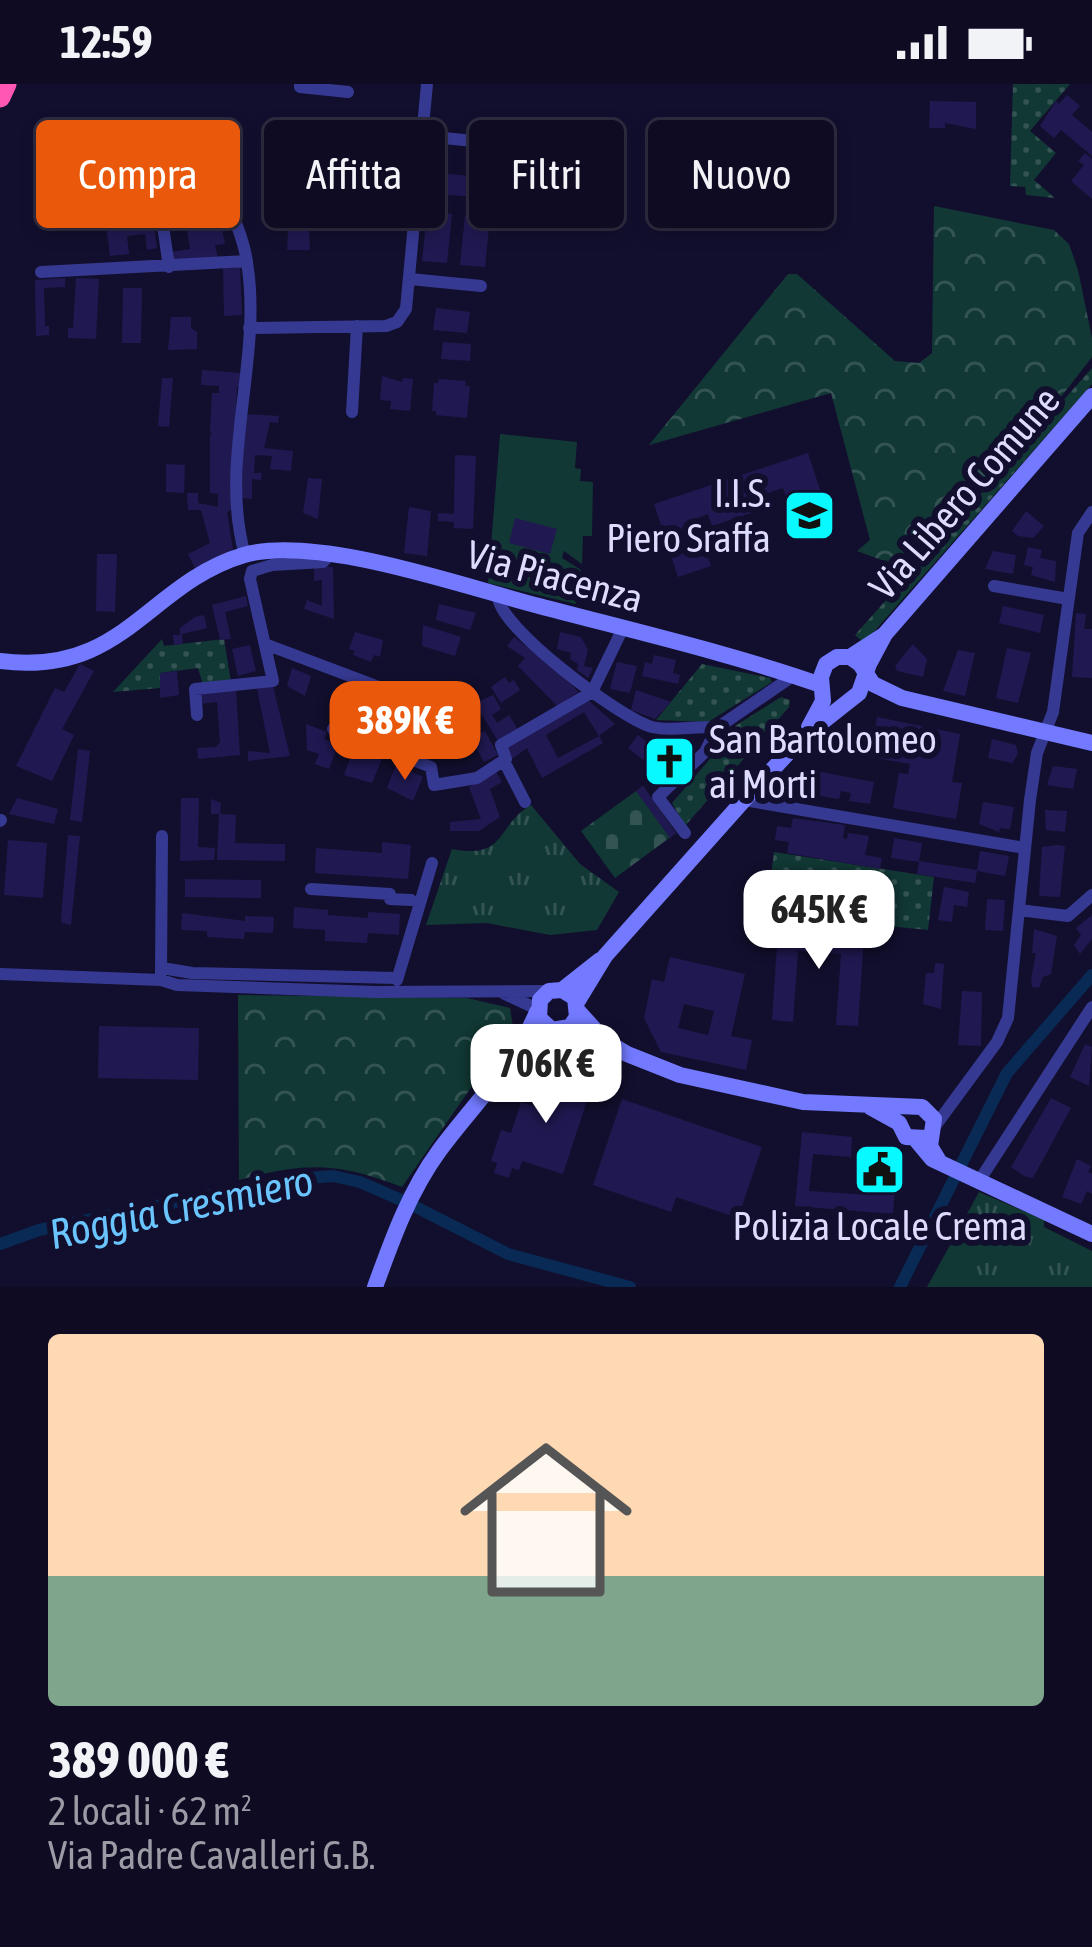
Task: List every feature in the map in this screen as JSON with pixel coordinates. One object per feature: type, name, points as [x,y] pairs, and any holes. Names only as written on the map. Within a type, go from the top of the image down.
[{"type":"highway","points":[[0,98],[6,84]]},
{"type":"main road","name":"Via Libero Comune","points":[[511,1062],[540,1000],[605,956],[802,738],[863,688],[885,634],[1092,396]]},
{"type":"main road","name":"Via Piacenza","points":[[0,661],[50,661],[102,647],[194,579],[244,555],[281,551],[330,555],[498,596],[762,665],[823,688]]},
{"type":"main road","name":"Via Libero Comune","points":[[802,738],[821,706],[826,664],[837,657],[850,657],[885,634]]},
{"type":"main road","points":[[850,657],[873,684],[902,698],[1092,743]]},
{"type":"main road","name":"Via Piacenza","points":[[762,665],[814,668],[826,664]]},
{"type":"main road","points":[[823,688],[836,700],[902,698]]},
{"type":"main road","name":"Via Libero Comune","points":[[511,1062],[574,1023],[605,956]]},
{"type":"main road","points":[[556,990],[578,1007],[605,1041]]},
{"type":"main road","points":[[537,1011],[542,1024],[605,1041],[680,1075],[803,1102],[922,1108],[934,1119],[927,1135],[939,1161],[1092,1234]]},
{"type":"main road","points":[[377,1280],[416,1189],[439,1151],[511,1062]]},
{"type":"main road","points":[[866,1105],[899,1123],[902,1133],[927,1135]]},
{"type":"main road","points":[[899,1123],[907,1109],[922,1108]]},
{"type":"street","points":[[300,84],[348,92]]},
{"type":"street","points":[[424,120],[427,84]]},
{"type":"street","points":[[163,228],[169,267]]},
{"type":"street","points":[[235,228],[247,260],[249,328],[236,523],[244,555]]},
{"type":"street","points":[[249,328],[398,322],[406,310],[415,228]]},
{"type":"street","points":[[41,272],[247,260]]},
{"type":"street","points":[[410,279],[481,286]]},
{"type":"street","points":[[352,412],[357,326]]},
{"type":"street","points":[[927,1135],[997,1042],[1008,1018],[1037,753],[1053,712],[1078,533],[1092,512]]},
{"type":"street","name":"Via Piacenza","points":[[265,644],[252,571],[323,562],[330,555]]},
{"type":"street","points":[[994,586],[1068,599]]},
{"type":"street","points":[[498,596],[499,609],[512,622],[592,692],[629,717],[652,727],[717,728]]},
{"type":"street","points":[[525,802],[501,745],[592,692],[623,628]]},
{"type":"street","points":[[265,644],[387,690]]},
{"type":"street","points":[[197,715],[195,689],[273,681],[265,644]]},
{"type":"street","points":[[685,833],[658,797],[705,752],[717,728],[787,680],[789,674]]},
{"type":"street","points":[[333,729],[431,767],[434,785],[477,778],[504,760]]},
{"type":"street","points":[[744,800],[1025,848]]},
{"type":"street","points":[[161,974],[162,836]]},
{"type":"street","points":[[403,992],[396,977],[432,863]]},
{"type":"street","points":[[311,889],[390,894],[390,899],[410,900]]},
{"type":"street","points":[[1019,910],[1068,916],[1092,896]]},
{"type":"street","points":[[0,974],[396,977]]},
{"type":"street","points":[[161,974],[177,985],[403,992],[556,990]]},
{"type":"street","points":[[502,993],[537,1011]]},
{"type":"street","points":[[979,1181],[1092,1007]]},
{"type":"street","points":[[922,1108],[957,1097]]},
{"type":"green space","points":[[1013,84],[1070,84],[1030,131],[1056,153],[1034,180],[1055,198],[1026,195],[1025,187],[1010,186]]},
{"type":"green space","points":[[934,206],[1054,230],[1069,244],[1092,338],[1092,357],[906,569],[857,551],[870,540],[831,393],[649,445],[788,274],[797,274],[895,361],[919,363],[932,353]]},
{"type":"green space","points":[[1092,368],[1092,384],[864,643],[855,635]]},
{"type":"green space","points":[[500,434],[577,442],[575,468],[581,469],[580,481],[593,482],[592,536],[583,536],[582,564],[564,551],[562,558],[581,570],[581,575],[573,575],[576,604],[488,583]]},
{"type":"green space","points":[[162,639],[164,646],[224,639],[231,682],[203,685],[198,668],[160,673],[160,688],[113,692]]},
{"type":"green space","points":[[702,664],[772,682],[708,722],[656,720]]},
{"type":"green space","points":[[781,697],[790,700],[789,707],[685,826],[672,803],[710,759],[724,733]]},
{"type":"green space","points":[[643,786],[676,833],[615,878],[581,831]]},
{"type":"green space","points":[[531,805],[580,864],[619,892],[597,930],[550,935],[487,923],[426,925],[452,849],[483,850],[492,845]]},
{"type":"green space","points":[[774,852],[934,877],[928,930],[766,914]]},
{"type":"green space","points":[[238,995],[467,998],[510,1008],[513,1027],[402,1187],[321,1167],[239,1180]]},
{"type":"green space","points":[[979,1192],[1044,1220],[1044,1227],[1092,1251],[1092,1287],[927,1287]]},
{"type":"building","points":[[1067,95],[1080,106],[1072,115],[1092,132],[1092,156],[1061,130],[1054,138],[1040,126],[1056,101],[1059,104]]},
{"type":"building","points":[[930,101],[976,102],[976,129],[945,123],[945,128],[929,128]]},
{"type":"building","points":[[1085,153],[1092,159],[1092,199],[1071,181],[1084,165],[1078,161]]},
{"type":"building","points":[[445,173],[469,176],[469,196],[445,195]]},
{"type":"building","points":[[445,213],[452,214],[447,263],[422,261],[425,228],[445,228]]},
{"type":"building","points":[[465,215],[469,215],[469,228],[489,228],[485,267],[460,265]]},
{"type":"building","points":[[106,228],[154,228],[157,248],[147,250],[145,234],[127,236],[129,254],[110,256]]},
{"type":"building","points":[[187,228],[222,228],[225,244],[215,245],[218,258],[171,262],[170,252],[190,249]]},
{"type":"building","points":[[288,228],[309,228],[310,250],[287,250]]},
{"type":"building","points":[[223,267],[240,267],[242,315],[224,316]]},
{"type":"building","points":[[65,278],[65,287],[44,288],[49,335],[36,336],[35,280]]},
{"type":"building","points":[[76,278],[99,279],[96,339],[68,338],[68,328],[73,328]]},
{"type":"building","points":[[123,288],[142,288],[141,343],[122,343]]},
{"type":"building","points":[[436,308],[470,312],[467,333],[433,330]]},
{"type":"building","points":[[171,317],[191,317],[197,349],[168,350]]},
{"type":"building","points":[[443,342],[471,344],[470,361],[441,359]]},
{"type":"building","points":[[202,370],[241,373],[241,386],[237,387],[231,510],[227,512],[233,550],[195,568],[188,554],[210,543],[201,510],[188,510],[187,493],[198,493],[198,503],[218,507],[218,494],[210,493],[210,431],[212,393],[219,393],[219,386],[201,385]]},
{"type":"building","points":[[382,376],[402,382],[413,379],[410,411],[390,409],[391,401],[380,400]]},
{"type":"building","points":[[162,378],[173,378],[169,427],[158,426]]},
{"type":"building","points":[[439,379],[466,381],[465,386],[470,386],[467,418],[432,411],[434,383]]},
{"type":"building","points":[[243,414],[279,416],[278,423],[270,422],[264,448],[293,451],[291,471],[270,469],[272,456],[255,455],[254,473],[262,473],[261,480],[252,479],[252,499],[242,498]]},
{"type":"building","points":[[808,453],[832,526],[799,537],[783,488],[768,493],[772,506],[712,526],[708,514],[695,519],[711,566],[678,577],[654,504]]},
{"type":"building","points":[[455,455],[476,456],[473,529],[438,521],[438,513],[454,514]]},
{"type":"building","points":[[166,464],[185,465],[184,493],[166,492]]},
{"type":"building","points":[[308,478],[322,479],[318,519],[303,513]]},
{"type":"building","points":[[409,507],[431,511],[427,556],[404,553]]},
{"type":"building","points":[[1026,511],[1044,526],[1033,538],[1012,531]]},
{"type":"building","points":[[515,518],[557,529],[550,554],[509,543]]},
{"type":"building","points":[[1028,547],[1042,550],[1040,558],[1056,561],[1055,582],[1031,575],[1033,567],[1024,565]]},
{"type":"building","points":[[993,551],[1016,555],[1013,574],[985,569]]},
{"type":"building","points":[[97,554],[117,554],[115,612],[96,611]]},
{"type":"building","points":[[314,566],[333,567],[334,619],[304,609],[307,600],[322,606],[322,580],[314,581]]},
{"type":"building","points":[[246,596],[248,606],[225,612],[231,639],[220,640],[212,605]]},
{"type":"building","points":[[439,604],[476,613],[470,630],[436,620]]},
{"type":"building","points":[[1003,606],[1044,615],[1040,633],[999,623]]},
{"type":"building","points":[[1076,613],[1086,614],[1084,629],[1092,629],[1092,678],[1072,677]]},
{"type":"building","points":[[204,615],[207,628],[182,634],[183,644],[174,645],[173,635],[180,635],[180,628]]},
{"type":"building","points":[[423,625],[461,637],[455,656],[422,646]]},
{"type":"building","points":[[355,632],[383,640],[380,657],[374,655],[371,662],[353,655],[355,651],[349,649]]},
{"type":"building","points":[[560,632],[581,637],[588,650],[584,666],[593,668],[588,678],[577,670],[571,653],[557,649]]},
{"type":"building","points":[[514,637],[565,676],[578,692],[557,706],[518,666],[525,658],[507,646]]},
{"type":"building","points":[[913,644],[927,659],[923,677],[897,671],[895,666]]},
{"type":"building","points":[[250,645],[256,671],[238,676],[232,649]]},
{"type":"building","points":[[1007,648],[1031,653],[1018,703],[996,698]]},
{"type":"building","points":[[958,650],[975,653],[965,696],[943,691]]},
{"type":"building","points":[[654,655],[676,660],[673,673],[680,675],[678,684],[642,676],[645,662],[652,664]]},
{"type":"building","points":[[617,662],[637,666],[630,693],[610,689]]},
{"type":"building","points":[[80,664],[94,671],[62,729],[74,735],[52,781],[16,766],[55,688],[64,692]]},
{"type":"building","points":[[292,668],[311,676],[305,696],[287,686]]},
{"type":"building","points":[[177,671],[179,695],[160,698],[160,673]]},
{"type":"building","points":[[505,677],[509,683],[514,680],[520,690],[501,703],[491,687]]},
{"type":"building","points":[[273,686],[290,756],[248,761],[248,751],[270,753],[257,689]]},
{"type":"building","points":[[236,690],[240,755],[198,759],[197,748],[216,747],[220,742],[217,702],[200,704],[199,693]]},
{"type":"building","points":[[636,690],[671,702],[655,719],[631,710]]},
{"type":"building","points":[[344,692],[368,700],[362,719],[337,710]]},
{"type":"building","points":[[493,695],[501,709],[492,715],[497,723],[509,715],[518,730],[498,741],[480,712],[470,718],[464,708]]},
{"type":"building","points":[[588,700],[615,724],[599,736],[603,743],[542,778],[527,748],[512,759],[506,747]],"holes":[[[584,712],[599,736],[558,758],[546,735]]]},
{"type":"building","points":[[407,702],[425,708],[413,743],[395,737]]},
{"type":"building","points":[[877,717],[960,734],[952,782],[962,783],[956,819],[893,808],[899,773],[908,774],[910,764],[870,757]]},
{"type":"building","points":[[306,724],[327,732],[324,739],[338,745],[329,769],[315,764],[319,754],[307,750]]},
{"type":"building","points":[[485,731],[498,755],[484,762],[471,738]]},
{"type":"building","name":"San Bartolomeo ai Morti","points":[[638,735],[658,751],[682,740],[692,755],[687,758],[690,764],[658,785],[649,771],[656,766],[649,756],[643,760],[628,748]]},
{"type":"building","points":[[992,739],[1016,745],[1018,754],[1012,763],[988,758]]},
{"type":"building","points":[[78,749],[90,751],[82,822],[70,820]]},
{"type":"building","points":[[353,750],[382,759],[372,783],[344,775]]},
{"type":"building","points":[[396,765],[423,777],[413,801],[387,788]]},
{"type":"building","points":[[1053,766],[1077,769],[1073,789],[1047,785]]},
{"type":"building","points":[[810,770],[874,782],[870,804],[849,801],[851,793],[841,791],[839,799],[807,794],[804,782]]},
{"type":"building","points":[[496,772],[502,782],[490,789],[500,817],[479,831],[450,831],[450,822],[481,819],[469,787]]},
{"type":"building","points":[[643,786],[676,833],[670,838],[636,791]]},
{"type":"building","points":[[17,798],[58,809],[54,824],[9,814]]},
{"type":"building","points":[[181,798],[199,798],[198,847],[215,848],[214,860],[180,861]]},
{"type":"building","points":[[211,799],[221,803],[220,814],[236,815],[235,843],[285,844],[285,861],[217,860],[219,814],[211,814]]},
{"type":"building","points":[[983,802],[1014,807],[1010,829],[999,832],[979,824]]},
{"type":"building","points":[[1045,810],[1067,811],[1065,832],[1046,830]]},
{"type":"building","points":[[793,818],[845,825],[843,838],[847,839],[848,833],[869,836],[865,855],[882,858],[880,869],[787,853],[789,842],[775,840],[777,826],[791,828]]},
{"type":"building","points":[[68,835],[80,836],[71,925],[61,918]]},
{"type":"building","points":[[894,838],[922,843],[919,861],[977,870],[980,851],[1009,856],[1005,876],[977,871],[975,883],[917,874],[919,862],[891,858]]},
{"type":"building","points":[[8,840],[47,843],[43,898],[4,895]]},
{"type":"building","points":[[382,842],[411,845],[408,879],[315,873],[316,848],[382,853]]},
{"type":"building","points":[[1065,846],[1060,897],[1039,896],[1042,847]]},
{"type":"building","points":[[185,879],[261,880],[261,898],[185,897]]},
{"type":"building","points":[[944,887],[969,892],[967,907],[954,905],[952,922],[938,920]]},
{"type":"building","points":[[987,899],[1005,900],[1003,931],[985,930]]},
{"type":"building","points":[[294,907],[368,918],[368,912],[400,914],[399,935],[368,933],[367,943],[325,941],[325,930],[293,928]]},
{"type":"building","points":[[182,913],[245,921],[245,916],[274,917],[273,933],[245,932],[244,939],[207,937],[207,931],[181,930]]},
{"type":"building","points":[[1092,915],[1092,939],[1080,954],[1074,945],[1081,935],[1076,928]]},
{"type":"building","points":[[1034,929],[1057,936],[1051,974],[1043,977],[1039,988],[1032,987],[1031,979]]},
{"type":"building","points":[[778,930],[864,936],[858,1026],[836,1025],[841,954],[798,951],[793,1022],[772,1020]]},
{"type":"building","points":[[670,957],[745,974],[731,1036],[752,1040],[746,1070],[661,1052],[644,1018],[652,979],[664,982]],"holes":[[[684,1004],[714,1011],[708,1035],[678,1028]]]},
{"type":"building","points":[[935,963],[944,964],[941,1009],[923,1004],[926,973],[934,973]]},
{"type":"building","points":[[962,991],[982,992],[981,1046],[958,1045]]},
{"type":"building","points":[[99,1026],[199,1028],[198,1080],[98,1078]]},
{"type":"building","points":[[1085,1044],[1092,1047],[1089,1086],[1070,1077]]},
{"type":"building","points":[[574,1062],[591,1068],[587,1080],[593,1082],[563,1174],[522,1161],[519,1170],[512,1168],[509,1178],[494,1173],[497,1163],[491,1161],[501,1130],[511,1133],[521,1102],[541,1108],[554,1070],[570,1075]]},
{"type":"building","points":[[1051,1098],[1071,1108],[1033,1178],[1024,1176],[1011,1167]]},
{"type":"building","points":[[622,1099],[762,1147],[738,1218],[676,1197],[671,1212],[593,1185]]},
{"type":"building","points":[[802,1132],[852,1137],[851,1157],[813,1154],[809,1191],[869,1195],[871,1168],[857,1167],[857,1158],[897,1161],[893,1214],[795,1206]]},
{"type":"building","points":[[1077,1159],[1091,1166],[1088,1172],[1092,1174],[1092,1194],[1087,1191],[1081,1204],[1062,1197]]},
{"type":"waterway","name":"Roggia Cresmiero","points":[[900,1287],[1007,1073],[1092,975]]},
{"type":"waterway","name":"Roggia Cresmiero","points":[[0,1244],[39,1230],[283,1180],[333,1176],[408,1203],[508,1254],[630,1287]]},
{"type":"place","name":"I.I.S. Piero Sraffa","points":[[810,515]]},
{"type":"place","name":"San Bartolomeo ai Morti","points":[[670,761]]},
{"type":"place","name":"Polizia Locale Crema","points":[[880,1169]]}]
